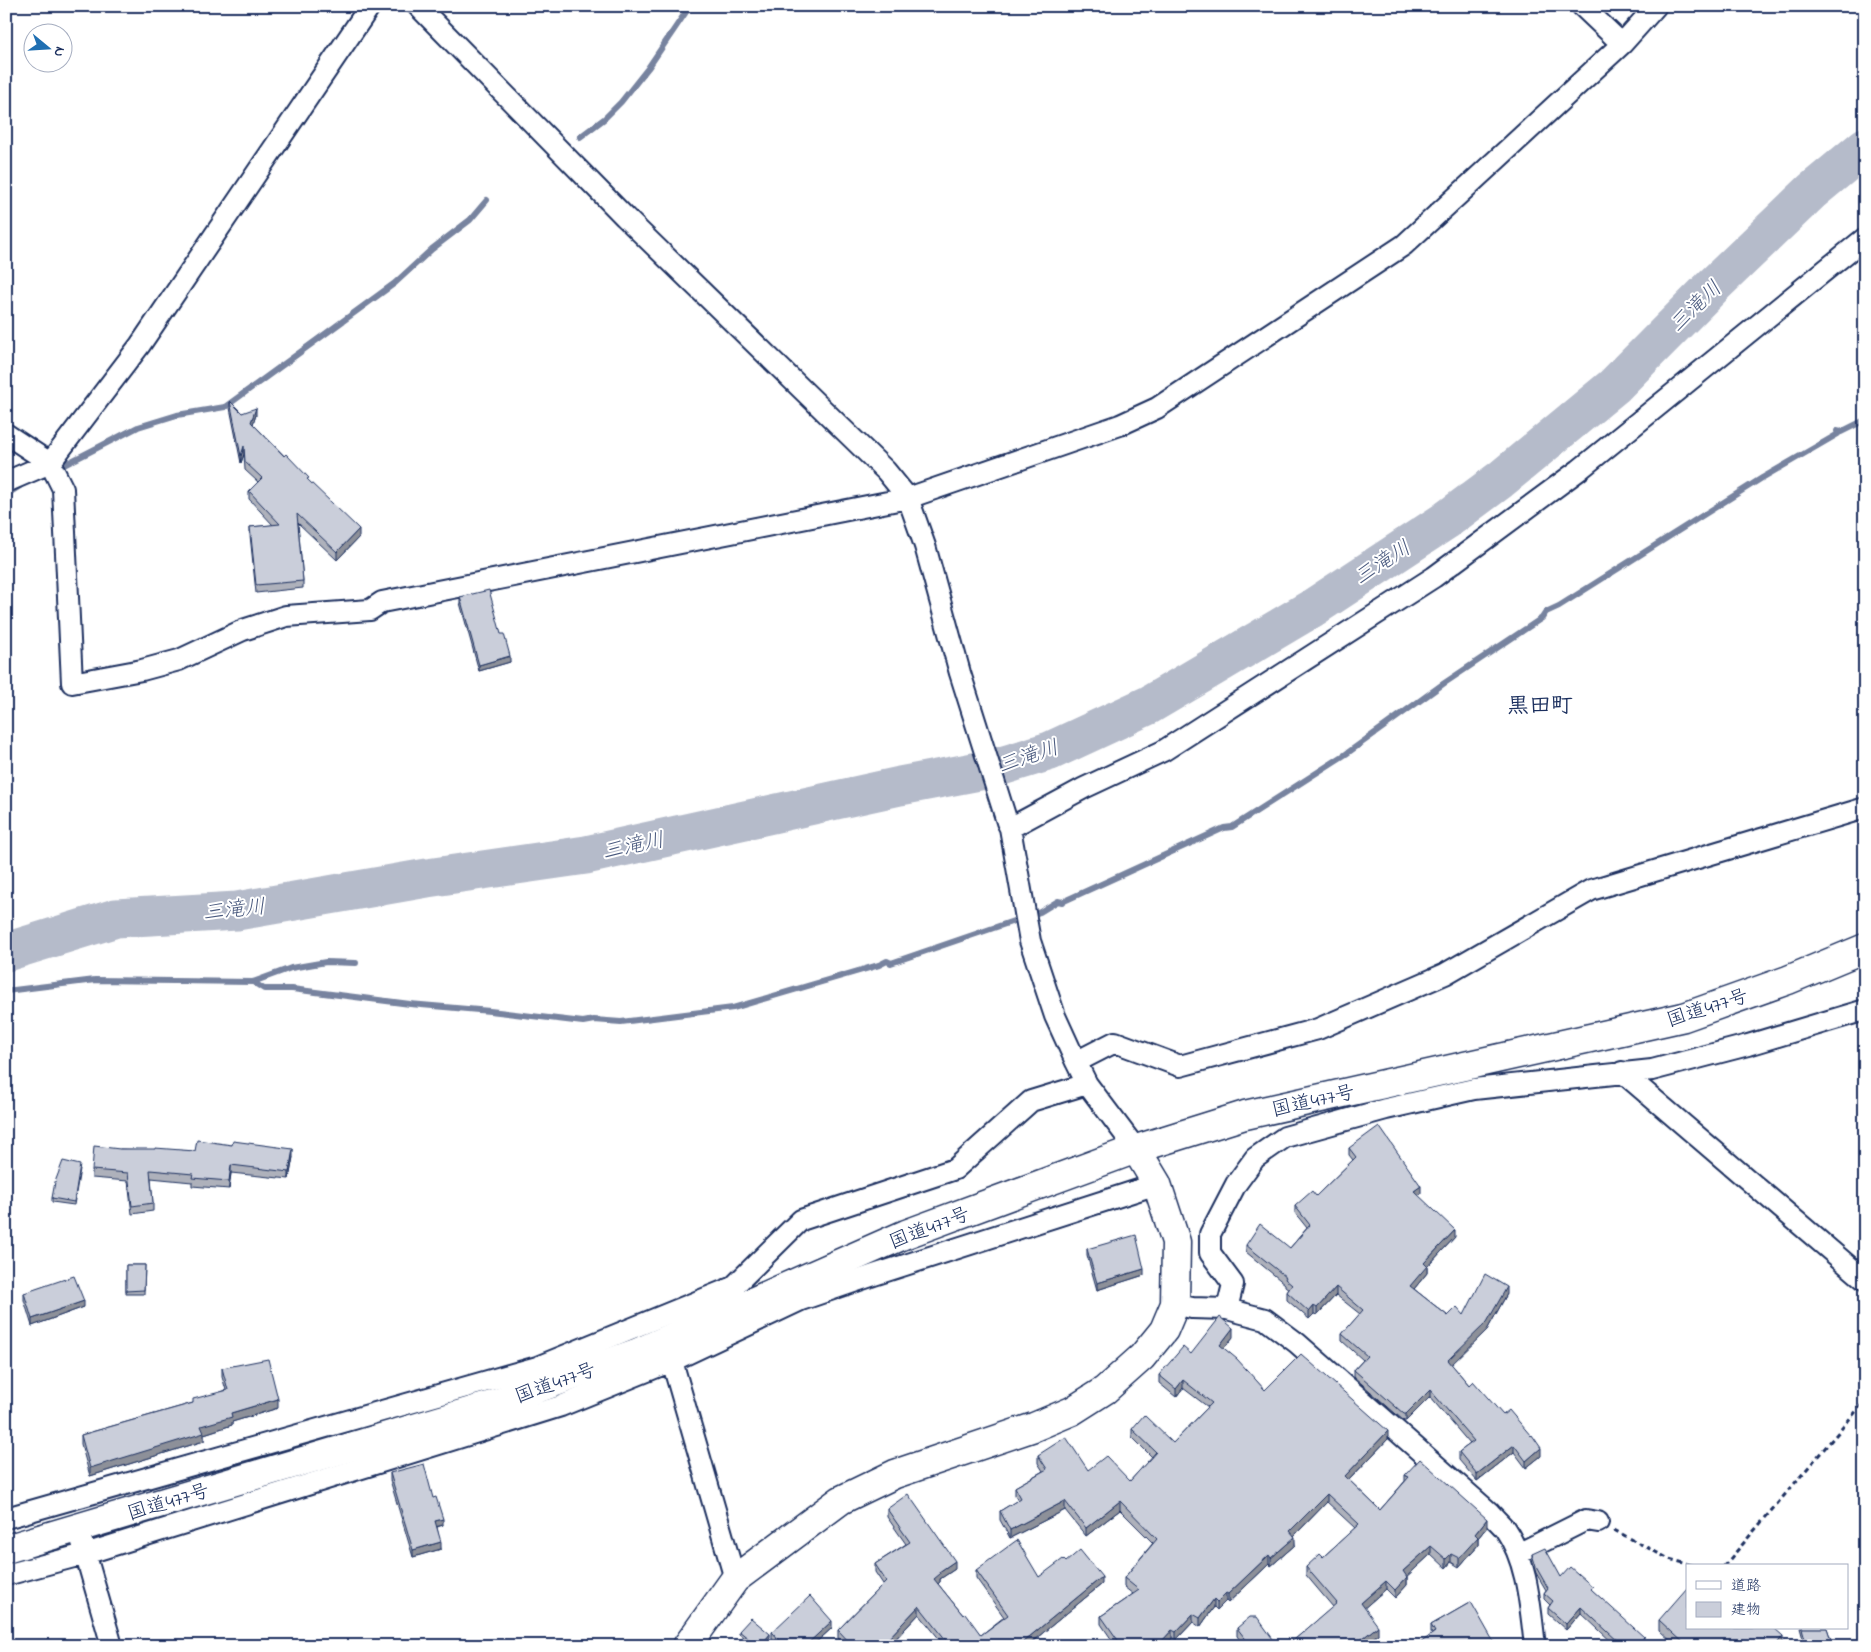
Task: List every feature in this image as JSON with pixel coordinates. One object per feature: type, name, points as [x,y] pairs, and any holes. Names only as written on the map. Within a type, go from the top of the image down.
[{"type":"main road","name":"国道477号","points":[[6,1549],[482,1407],[636,1353],[906,1234],[1136,1149],[1245,1115],[1684,1017],[1788,980],[1865,948]]},
{"type":"main road","points":[[686,1646],[735,1578],[840,1500],[896,1474],[1034,1427],[1072,1411],[1105,1390],[1142,1357],[1164,1330],[1175,1304],[1176,1242],[1158,1184],[1136,1149]]},
{"type":"street","points":[[6,482],[50,464],[140,345],[370,6]]},
{"type":"street","points":[[418,6],[619,210],[886,471],[908,498],[925,546],[960,673],[1008,826],[1030,941],[1055,1016],[1088,1084],[1136,1149]]},
{"type":"street","points":[[1582,6],[1622,44]]},
{"type":"street","points":[[6,434],[50,464],[63,489],[72,683],[142,670],[179,660],[243,630],[286,616],[370,610],[382,602],[908,498],[1120,425],[1157,408],[1404,245],[1622,44],[1656,6]]},
{"type":"street","points":[[1008,826],[1163,751],[1434,577],[1579,470],[1865,238]]},
{"type":"street","points":[[1076,1062],[1115,1042],[1180,1066],[1318,1029],[1445,974],[1591,890],[1865,808]]},
{"type":"street","points":[[1227,1309],[1233,1284],[1210,1253],[1210,1234],[1240,1177],[1255,1158],[1285,1137],[1386,1109],[1474,1089],[1652,1070],[1748,1045],[1865,1010]]},
{"type":"street","points":[[1622,1072],[1865,1280]]},
{"type":"street","points":[[6,1518],[537,1367],[732,1287],[801,1220],[955,1169],[1031,1101],[1088,1084]]},
{"type":"street","points":[[6,1575],[85,1554],[561,1406],[672,1361],[801,1300],[1158,1184]]},
{"type":"street","points":[[1175,1304],[1192,1308],[1227,1309],[1265,1319],[1297,1343],[1489,1512],[1504,1529],[1518,1554],[1526,1583],[1536,1646]]},
{"type":"street","points":[[672,1361],[735,1578]]},
{"type":"street","points":[[1518,1554],[1586,1520],[1598,1522]]},
{"type":"street","points":[[79,1528],[112,1646]]},
{"type":"path","points":[[1726,1564],[1865,1401]]},
{"type":"path","points":[[1598,1522],[1669,1559],[1688,1564]]},
{"type":"building","points":[[230,401],[242,413],[256,408],[251,422],[284,456],[286,454],[309,478],[307,479],[359,529],[337,552],[297,514],[303,581],[256,585],[250,527],[280,524],[249,491],[262,478],[245,462],[244,446],[241,456]]},
{"type":"building","points":[[489,590],[501,634],[504,634],[510,656],[479,665],[460,597]]},
{"type":"building","points":[[1379,1126],[1421,1186],[1414,1191],[1455,1230],[1424,1263],[1427,1266],[1410,1286],[1448,1316],[1457,1307],[1464,1315],[1485,1274],[1507,1287],[1487,1322],[1448,1360],[1469,1385],[1473,1381],[1503,1415],[1509,1410],[1532,1435],[1541,1448],[1526,1461],[1514,1445],[1477,1474],[1459,1452],[1474,1441],[1430,1390],[1404,1414],[1354,1370],[1367,1356],[1342,1334],[1363,1310],[1336,1287],[1317,1308],[1314,1306],[1309,1312],[1287,1292],[1292,1285],[1285,1279],[1286,1277],[1246,1245],[1260,1224],[1290,1248],[1310,1225],[1295,1206],[1312,1191],[1316,1196],[1356,1157],[1349,1148]]},
{"type":"building","points":[[197,1140],[232,1145],[233,1141],[293,1149],[289,1172],[231,1165],[229,1181],[192,1178],[193,1174],[150,1170],[153,1203],[132,1206],[128,1173],[92,1170],[94,1146],[120,1149],[155,1148],[195,1151]]},
{"type":"building","points":[[63,1161],[80,1165],[74,1202],[52,1198],[55,1182]]},
{"type":"building","points":[[1136,1235],[1144,1269],[1097,1283],[1087,1249]]},
{"type":"building","points":[[126,1265],[145,1265],[144,1290],[126,1291]]},
{"type":"building","points":[[74,1276],[84,1301],[32,1319],[24,1293]]},
{"type":"building","points":[[1220,1317],[1233,1328],[1220,1345],[1237,1359],[1265,1390],[1301,1354],[1388,1431],[1345,1476],[1380,1510],[1409,1477],[1405,1475],[1420,1459],[1487,1519],[1475,1534],[1478,1537],[1459,1558],[1451,1554],[1446,1559],[1431,1546],[1403,1571],[1407,1577],[1395,1590],[1386,1581],[1361,1603],[1378,1626],[1353,1646],[1287,1646],[1337,1603],[1306,1567],[1320,1554],[1323,1557],[1359,1524],[1327,1494],[1290,1531],[1295,1537],[1271,1558],[1269,1555],[1217,1602],[1214,1599],[1200,1618],[1193,1614],[1176,1632],[1172,1630],[1161,1642],[1159,1641],[1153,1646],[1122,1646],[1101,1616],[1139,1590],[1124,1578],[1157,1539],[1120,1501],[1086,1528],[1065,1501],[1010,1530],[1000,1511],[1021,1498],[1015,1487],[1047,1469],[1038,1455],[1066,1437],[1088,1470],[1106,1456],[1130,1481],[1156,1452],[1132,1429],[1144,1415],[1173,1443],[1212,1403],[1183,1380],[1176,1389],[1159,1375],[1183,1347],[1191,1354]]},
{"type":"building","points":[[268,1359],[278,1399],[231,1413],[232,1417],[201,1426],[204,1433],[90,1468],[81,1435],[193,1403],[193,1399],[228,1390],[222,1368]]},
{"type":"building","points":[[424,1464],[433,1498],[436,1497],[443,1519],[435,1521],[441,1542],[413,1550],[390,1473]]},
{"type":"building","points":[[908,1494],[955,1561],[939,1572],[940,1574],[934,1579],[963,1615],[965,1613],[981,1635],[1008,1615],[976,1570],[1017,1540],[1039,1577],[1063,1559],[1066,1562],[1080,1550],[1102,1577],[1018,1646],[949,1646],[919,1606],[886,1641],[889,1644],[888,1646],[853,1646],[838,1630],[886,1581],[875,1564],[910,1542],[887,1509]]},
{"type":"building","points":[[1545,1548],[1561,1577],[1570,1567],[1593,1587],[1591,1589],[1644,1637],[1636,1646],[1617,1646],[1620,1643],[1581,1607],[1566,1624],[1548,1608],[1553,1601],[1544,1593],[1548,1588],[1536,1567],[1532,1554]]},
{"type":"building","points":[[1686,1589],[1686,1630],[1776,1630],[1783,1636],[1775,1646],[1687,1646],[1659,1620]]},
{"type":"building","points":[[810,1596],[832,1621],[805,1646],[791,1646],[789,1643],[785,1646],[772,1632]]},
{"type":"building","points":[[1471,1602],[1496,1646],[1416,1646],[1435,1632],[1431,1625]]},
{"type":"building","points":[[1250,1617],[1257,1617],[1278,1646],[1251,1646],[1237,1628]]},
{"type":"building","points":[[751,1618],[770,1634],[760,1646],[739,1631]]},
{"type":"building","points":[[1803,1630],[1828,1630],[1833,1646],[1807,1646]]},
{"type":"waterway","points":[[580,137],[604,119],[621,102],[648,68],[690,6]]},
{"type":"waterway","name":"三滝川","points":[[6,952],[116,918],[237,911],[427,878],[586,855],[900,786],[995,768],[1050,751],[1149,705],[1311,609],[1445,521],[1500,480],[1614,386],[1715,284],[1812,191],[1865,147]]},
{"type":"waterway","points":[[56,469],[138,427],[177,415],[225,407],[395,283],[432,249],[470,220],[487,200]]},
{"type":"waterway","points":[[253,982],[264,989],[292,989],[410,1004],[583,1022],[594,1020],[621,1022],[733,1008],[887,961],[891,963],[1040,912],[1058,901],[1062,902],[1224,828],[1232,827],[1346,754],[1443,684],[1542,618],[1546,612],[1559,606],[1762,478],[1838,434],[1837,431],[1841,432],[1865,420]]},
{"type":"waterway","points":[[6,495],[20,486]]},
{"type":"waterway","points":[[6,991],[95,980],[253,982],[291,968],[326,962],[356,963]]},
{"type":"district","name":"黒田町","points":[[1540,704]]}]
